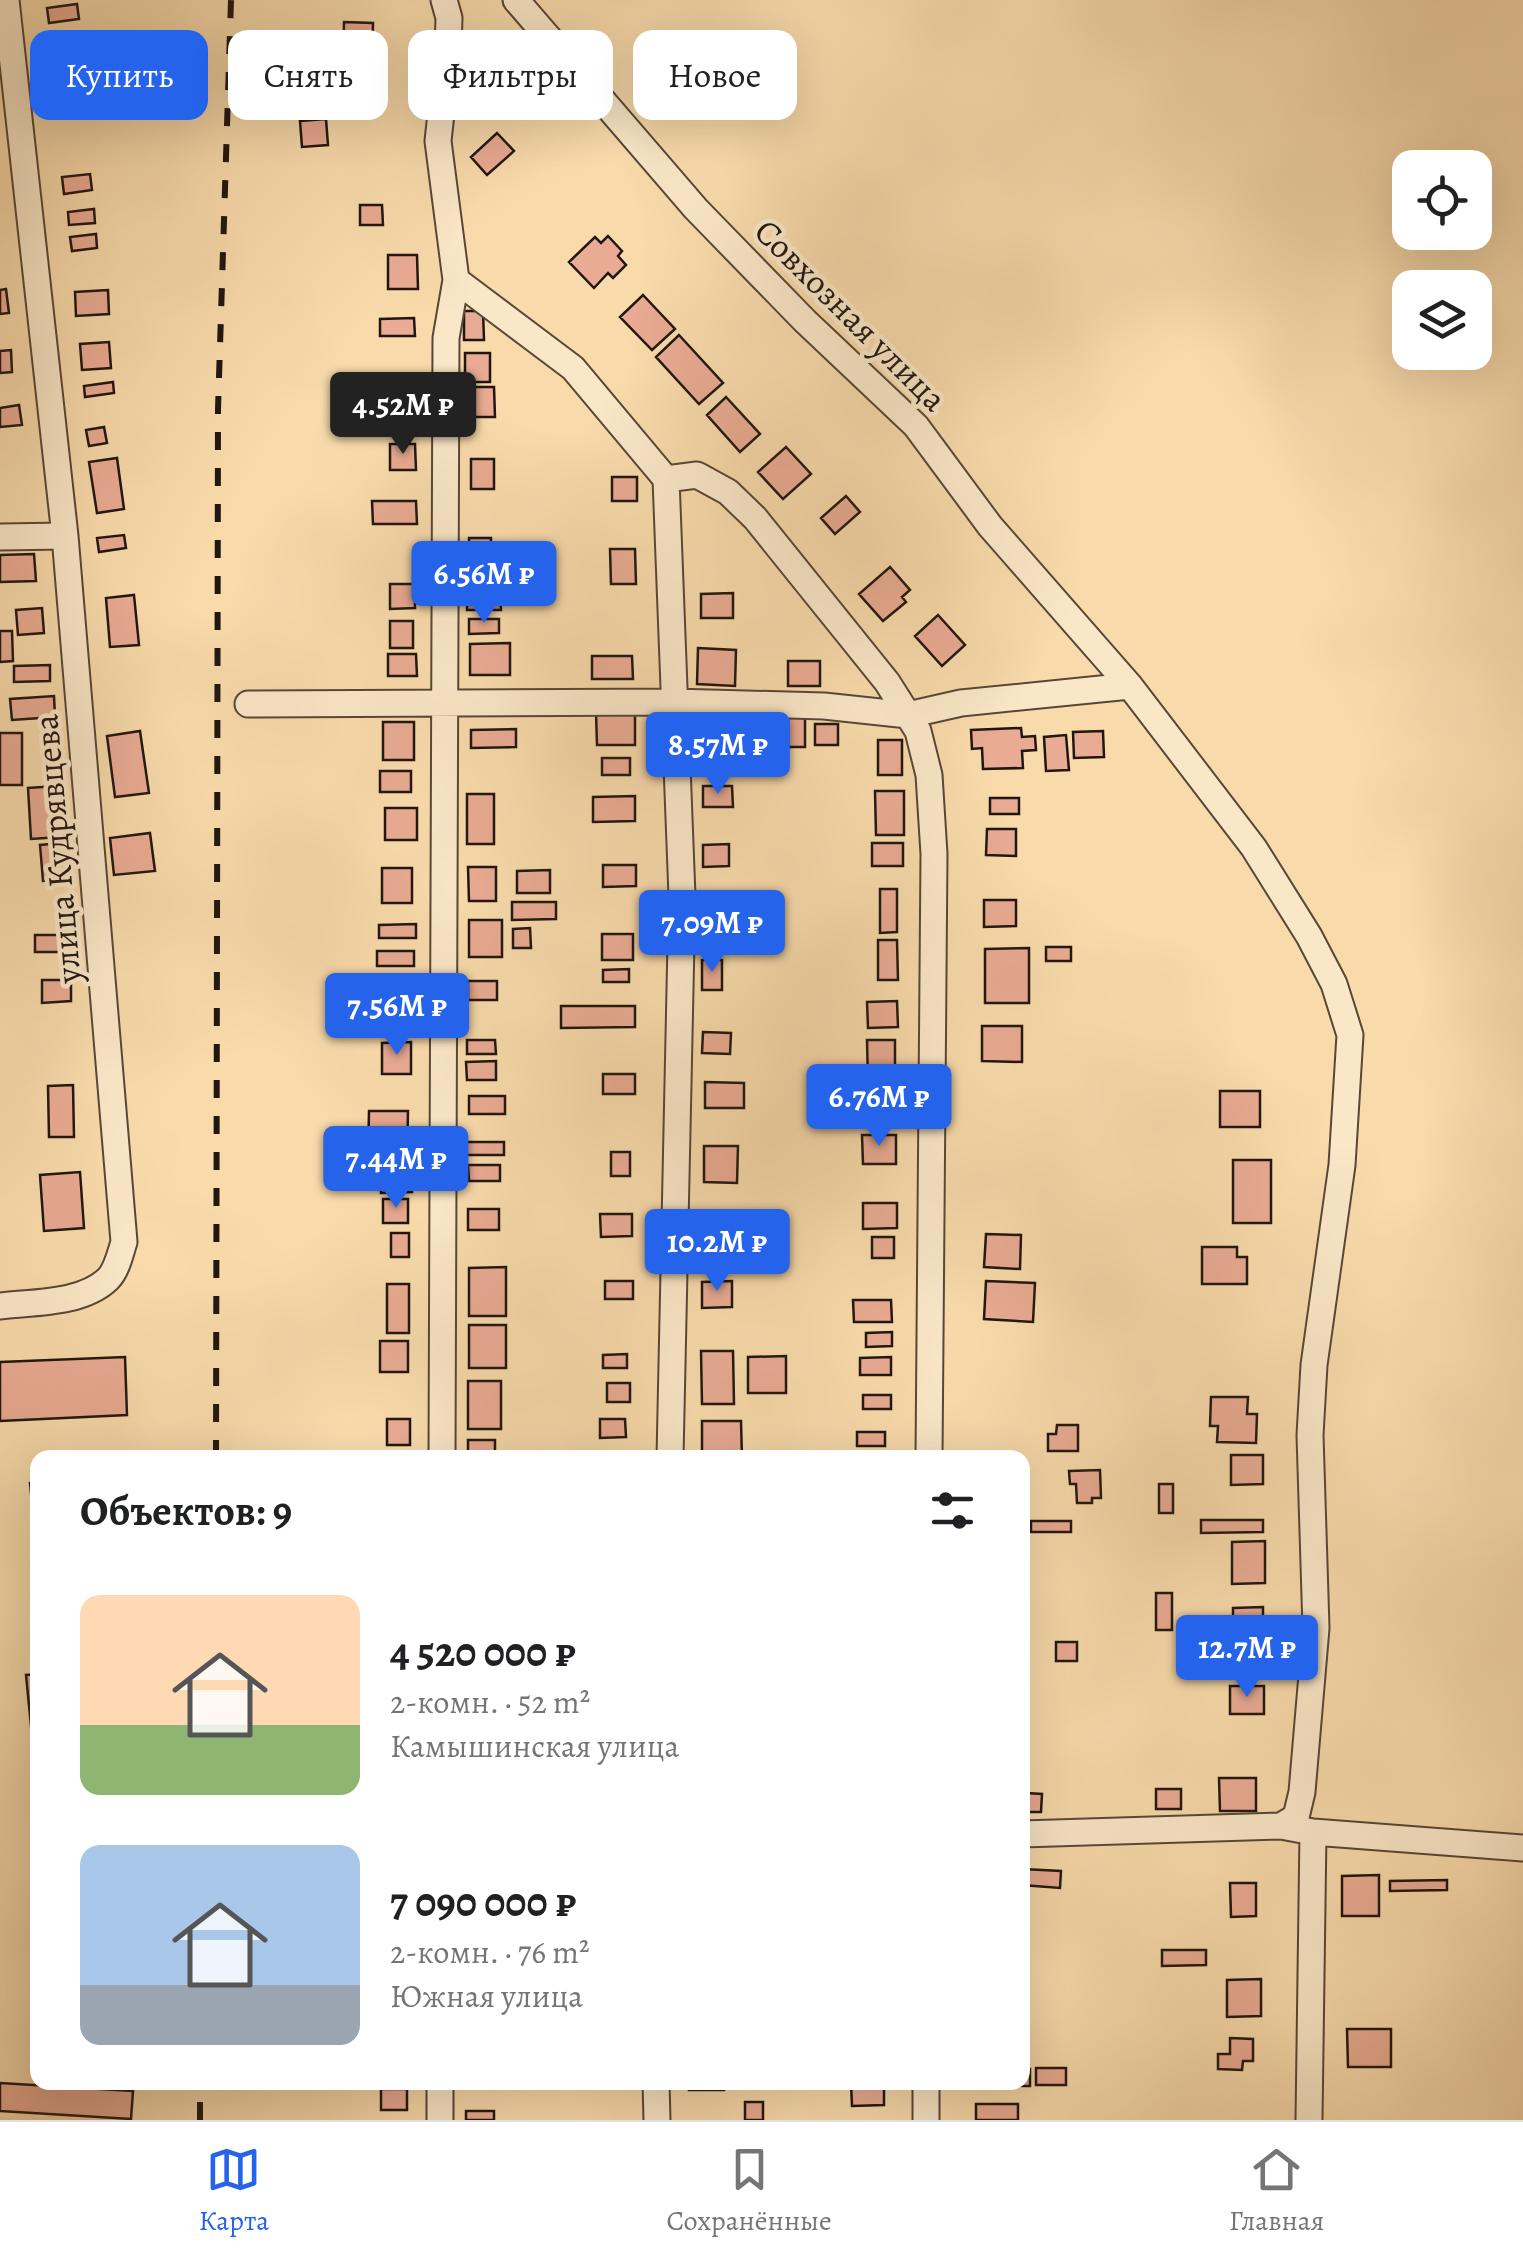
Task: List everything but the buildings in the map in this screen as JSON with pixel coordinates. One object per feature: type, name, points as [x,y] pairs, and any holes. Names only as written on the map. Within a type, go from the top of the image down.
[{"type":"street","name":"улица Кудрявцева","points":[[0,1306],[73,1297],[93,1288],[109,1278],[124,1242],[65,536],[6,0]]},
{"type":"street","points":[[442,1450],[446,338],[456,280],[438,141],[448,49],[449,18],[444,0]]},
{"type":"street","name":"Совхозная улица","points":[[516,0],[696,209],[805,321],[916,426],[990,526],[1130,686],[1254,848],[1334,984],[1350,1035],[1342,1165],[1312,1400],[1316,1628],[1302,1792],[1296,1817],[1281,1826]]},
{"type":"street","points":[[456,280],[573,368],[666,479],[682,896],[670,1450]]},
{"type":"street","points":[[666,479],[697,475],[728,492],[755,518],[887,682],[918,731],[929,775],[934,854],[929,1450]]},
{"type":"street","points":[[0,537],[65,536]]},
{"type":"street","points":[[248,704],[674,702],[824,706],[908,715],[961,703],[1130,686]]},
{"type":"street","points":[[1030,1834],[1281,1826],[1313,1832],[1523,1848]]},
{"type":"street","points":[[1309,2120],[1313,1832]]},
{"type":"street","points":[[440,2090],[440,2120]]},
{"type":"street","points":[[656,2090],[657,2120]]},
{"type":"street","points":[[926,2090],[926,2120]]},
{"type":"railway","points":[[216,1450],[218,409],[231,0]]},
{"type":"railway","points":[[200,2090],[200,2120]]}]
